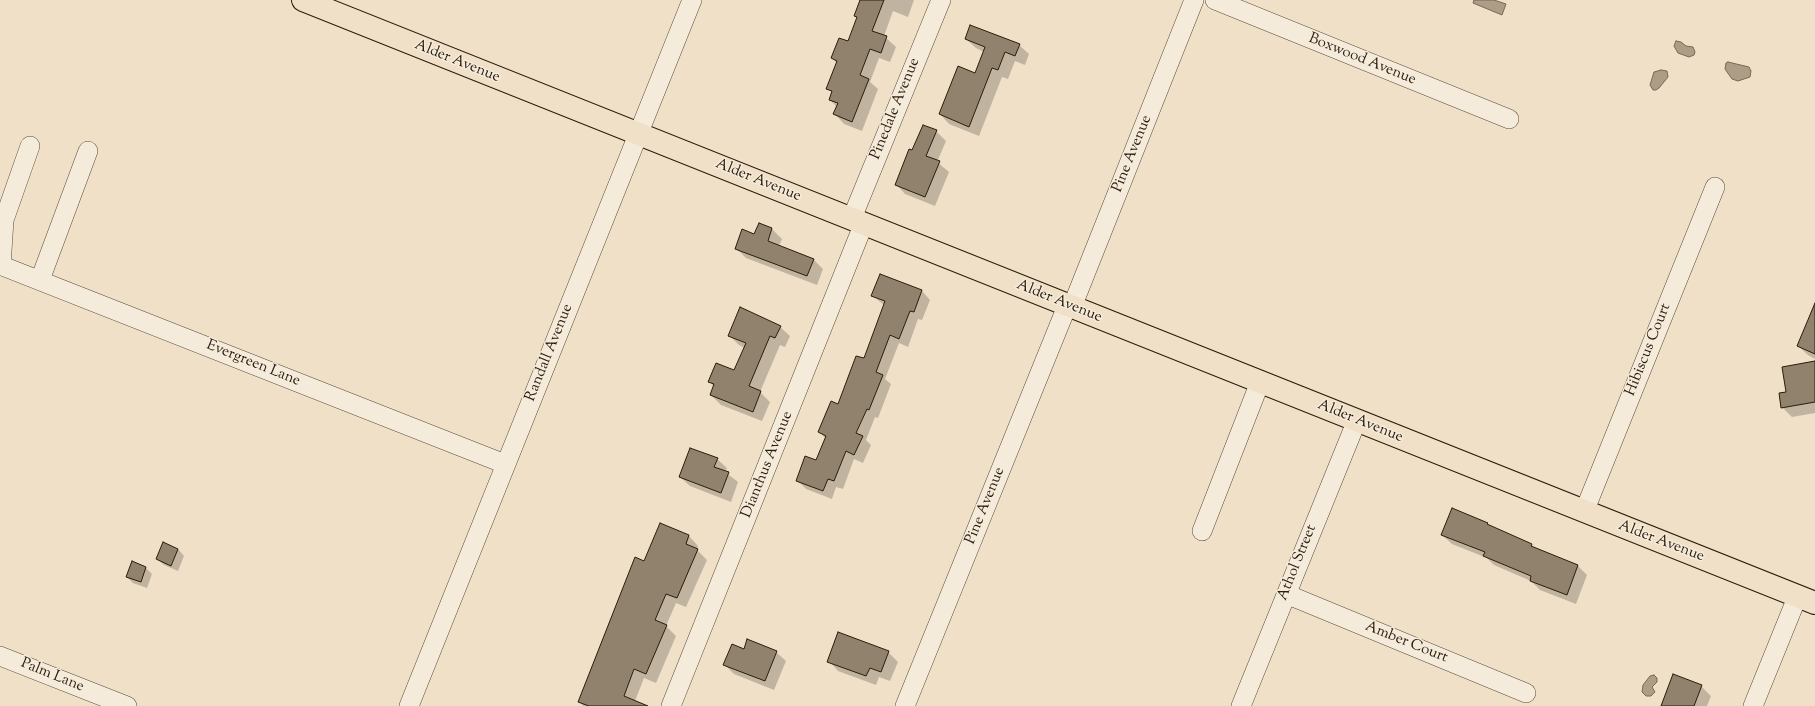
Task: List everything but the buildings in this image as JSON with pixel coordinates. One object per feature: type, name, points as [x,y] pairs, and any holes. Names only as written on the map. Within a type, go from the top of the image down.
[{"type":"main road","name":"Alder Avenue","points":[[303,0],[325,4],[639,135],[1806,599]]},
{"type":"street","name":"Randall Avenue","points":[[409,706],[692,0]]},
{"type":"street","name":"Pinedale Avenue","points":[[858,221],[940,0]]},
{"type":"street","name":"Pine Avenue","points":[[905,706],[1194,0]]},
{"type":"street","name":"Boxwood Avenue","points":[[1215,0],[1509,119]]},
{"type":"street","points":[[0,266],[4,220],[30,146]]},
{"type":"street","points":[[40,280],[88,151]]},
{"type":"street","name":"Hibiscus Court","points":[[1584,512],[1715,188]]},
{"type":"street","name":"Dianthus Avenue","points":[[671,706],[858,221]]},
{"type":"street","name":"Evergreen Lane","points":[[0,266],[40,280],[505,464]]},
{"type":"street","points":[[1202,531],[1260,382]]},
{"type":"street","name":"Athol Street","points":[[1241,706],[1357,420]]},
{"type":"street","name":"Amber Court","points":[[1286,594],[1526,693]]},
{"type":"street","points":[[1753,706],[1806,599]]},
{"type":"street","name":"Palm Lane","points":[[0,656],[127,706]]},
{"type":"shaded area","points":[[1474,0],[1494,0],[1506,4],[1502,15],[1473,3]]},
{"type":"shaded area","points":[[1676,41],[1681,42],[1686,46],[1693,47],[1695,52],[1694,55],[1689,57],[1678,53],[1674,46]]},
{"type":"shaded area","points":[[1728,62],[1749,67],[1751,71],[1750,77],[1738,81],[1732,79],[1725,69],[1726,63]]},
{"type":"shaded area","points":[[1661,70],[1667,71],[1668,77],[1659,88],[1653,90],[1650,85],[1654,72]]},
{"type":"shaded area","points":[[1654,675],[1657,678],[1657,682],[1652,687],[1655,692],[1651,696],[1646,696],[1642,692],[1643,685],[1650,676]]}]
